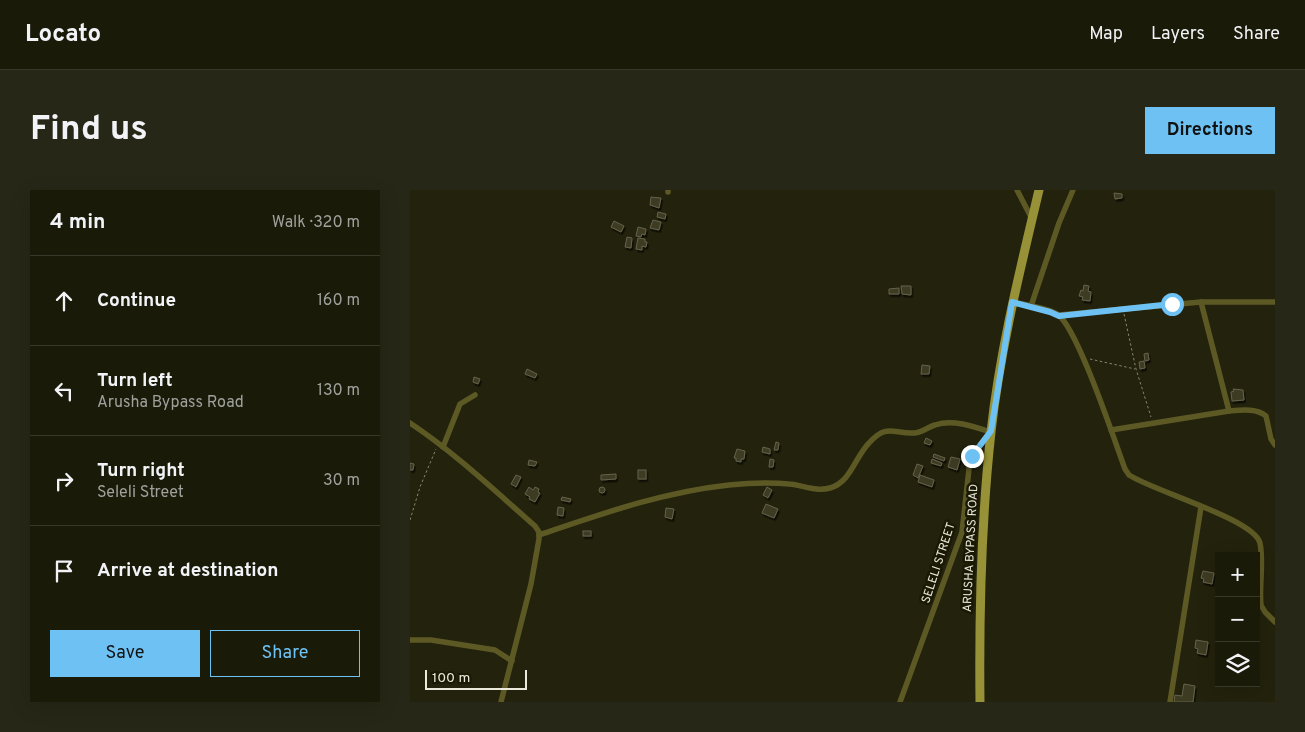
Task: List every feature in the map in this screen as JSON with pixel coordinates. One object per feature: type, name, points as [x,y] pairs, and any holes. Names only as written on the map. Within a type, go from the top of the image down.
[{"type":"main road","name":"ARUSHA BYPASS ROAD","points":[[980,702],[981,566],[990,432],[1012,302],[1039,190]]},
{"type":"street","points":[[1016,190],[1032,219]]},
{"type":"street","points":[[1031,306],[1058,223],[1072,190]]},
{"type":"street","points":[[1012,302],[1031,306],[1059,316],[1201,302],[1275,302]]},
{"type":"street","points":[[1201,302],[1229,411]]},
{"type":"street","points":[[1059,316],[1072,333],[1129,475],[1235,521],[1257,537],[1260,542],[1261,554],[1261,605],[1275,622]]},
{"type":"street","points":[[441,445],[460,404],[475,395]]},
{"type":"street","points":[[1111,430],[1229,411],[1248,410],[1263,414],[1268,420],[1270,436],[1275,445]]},
{"type":"street","points":[[410,423],[441,445],[535,526],[539,535],[531,584],[501,702]]},
{"type":"street","points":[[539,535],[665,495],[728,486],[772,483],[791,484],[814,489],[829,488],[840,483],[868,443],[875,437],[888,431],[915,433],[936,424],[952,423],[990,432]]},
{"type":"street","name":"SELELI STREET","points":[[900,702],[962,532],[970,460],[990,432]]},
{"type":"street","points":[[1170,702],[1201,507]]},
{"type":"street","points":[[410,640],[431,640],[495,650],[512,661]]},
{"type":"path","points":[[1122,309],[1136,370],[1152,423]]},
{"type":"path","points":[[1082,357],[1136,370]]},
{"type":"path","points":[[410,520],[424,479],[441,445]]},
{"type":"building","points":[[1114,193],[1122,194],[1122,198],[1115,199]]},
{"type":"building","points":[[651,197],[661,198],[659,208],[650,205]]},
{"type":"building","points":[[658,212],[666,214],[665,219],[657,217]]},
{"type":"building","points":[[653,220],[661,222],[659,230],[650,228]]},
{"type":"building","points":[[614,221],[624,226],[621,232],[611,227]]},
{"type":"building","points":[[638,227],[646,229],[645,235],[642,234],[641,237],[636,236]]},
{"type":"building","points":[[627,237],[632,238],[631,248],[625,247]]},
{"type":"building","points":[[638,238],[645,239],[645,242],[647,242],[646,247],[642,246],[642,250],[636,249]]},
{"type":"building","points":[[1084,285],[1089,286],[1088,291],[1091,292],[1090,301],[1082,300],[1083,297],[1079,296],[1081,290],[1083,291]]},
{"type":"building","points":[[901,286],[911,286],[911,295],[902,294]]},
{"type":"building","points":[[899,288],[899,294],[889,294],[889,289]]},
{"type":"building","points":[[1148,353],[1149,360],[1145,361],[1144,354]]},
{"type":"building","points":[[1144,361],[1145,368],[1140,369],[1139,362]]},
{"type":"building","points":[[922,365],[930,366],[929,374],[921,374]]},
{"type":"building","points":[[527,369],[537,374],[535,378],[525,374]]},
{"type":"building","points":[[474,377],[480,379],[478,384],[473,382]]},
{"type":"building","points":[[1233,389],[1243,390],[1244,400],[1232,401],[1231,392],[1234,391]]},
{"type":"building","points":[[926,438],[932,441],[930,445],[924,443]]},
{"type":"building","points":[[776,442],[779,443],[778,450],[774,450]]},
{"type":"building","points":[[763,447],[770,449],[770,454],[762,452]]},
{"type":"building","points":[[737,449],[745,451],[744,459],[741,459],[741,462],[736,461],[736,458],[734,458]]},
{"type":"building","points":[[934,454],[945,458],[944,461],[933,457]]},
{"type":"building","points":[[951,457],[960,459],[957,470],[948,467]]},
{"type":"building","points":[[770,459],[774,460],[773,467],[769,467]]},
{"type":"building","points":[[932,459],[942,463],[941,466],[931,463]]},
{"type":"building","points":[[529,460],[537,462],[535,466],[528,465]]},
{"type":"building","points":[[410,463],[414,464],[413,470],[410,470]]},
{"type":"building","points":[[917,464],[923,466],[918,478],[913,475]]},
{"type":"building","points":[[638,470],[646,470],[646,479],[638,479]]},
{"type":"building","points":[[616,474],[616,479],[601,480],[601,475]]},
{"type":"building","points":[[516,475],[521,477],[516,487],[511,484]]},
{"type":"building","points":[[920,475],[934,480],[932,487],[918,482]]},
{"type":"building","points":[[529,487],[533,490],[535,487],[539,489],[538,492],[540,493],[535,502],[525,494]]},
{"type":"building","points":[[602,487],[605,490],[602,493],[599,490]]},
{"type":"building","points":[[767,487],[772,490],[768,498],[763,495]]},
{"type":"building","points":[[562,497],[571,499],[570,502],[561,500]]},
{"type":"building","points":[[766,504],[778,509],[774,518],[762,513]]},
{"type":"building","points":[[558,507],[564,508],[563,516],[557,515]]},
{"type":"building","points":[[666,508],[674,509],[672,519],[665,517]]},
{"type":"building","points":[[583,531],[591,531],[591,536],[583,536]]},
{"type":"building","points":[[1203,571],[1214,573],[1212,584],[1203,582],[1204,579],[1201,578]]},
{"type":"building","points":[[1196,640],[1208,642],[1206,655],[1197,653],[1198,649],[1195,648]]},
{"type":"building","points":[[1184,684],[1195,686],[1193,702],[1174,702],[1175,695],[1182,696]]},
{"type":"route","points":[[972,456],[991,431],[1012,302],[1031,306],[1059,316],[1172,304]]}]
